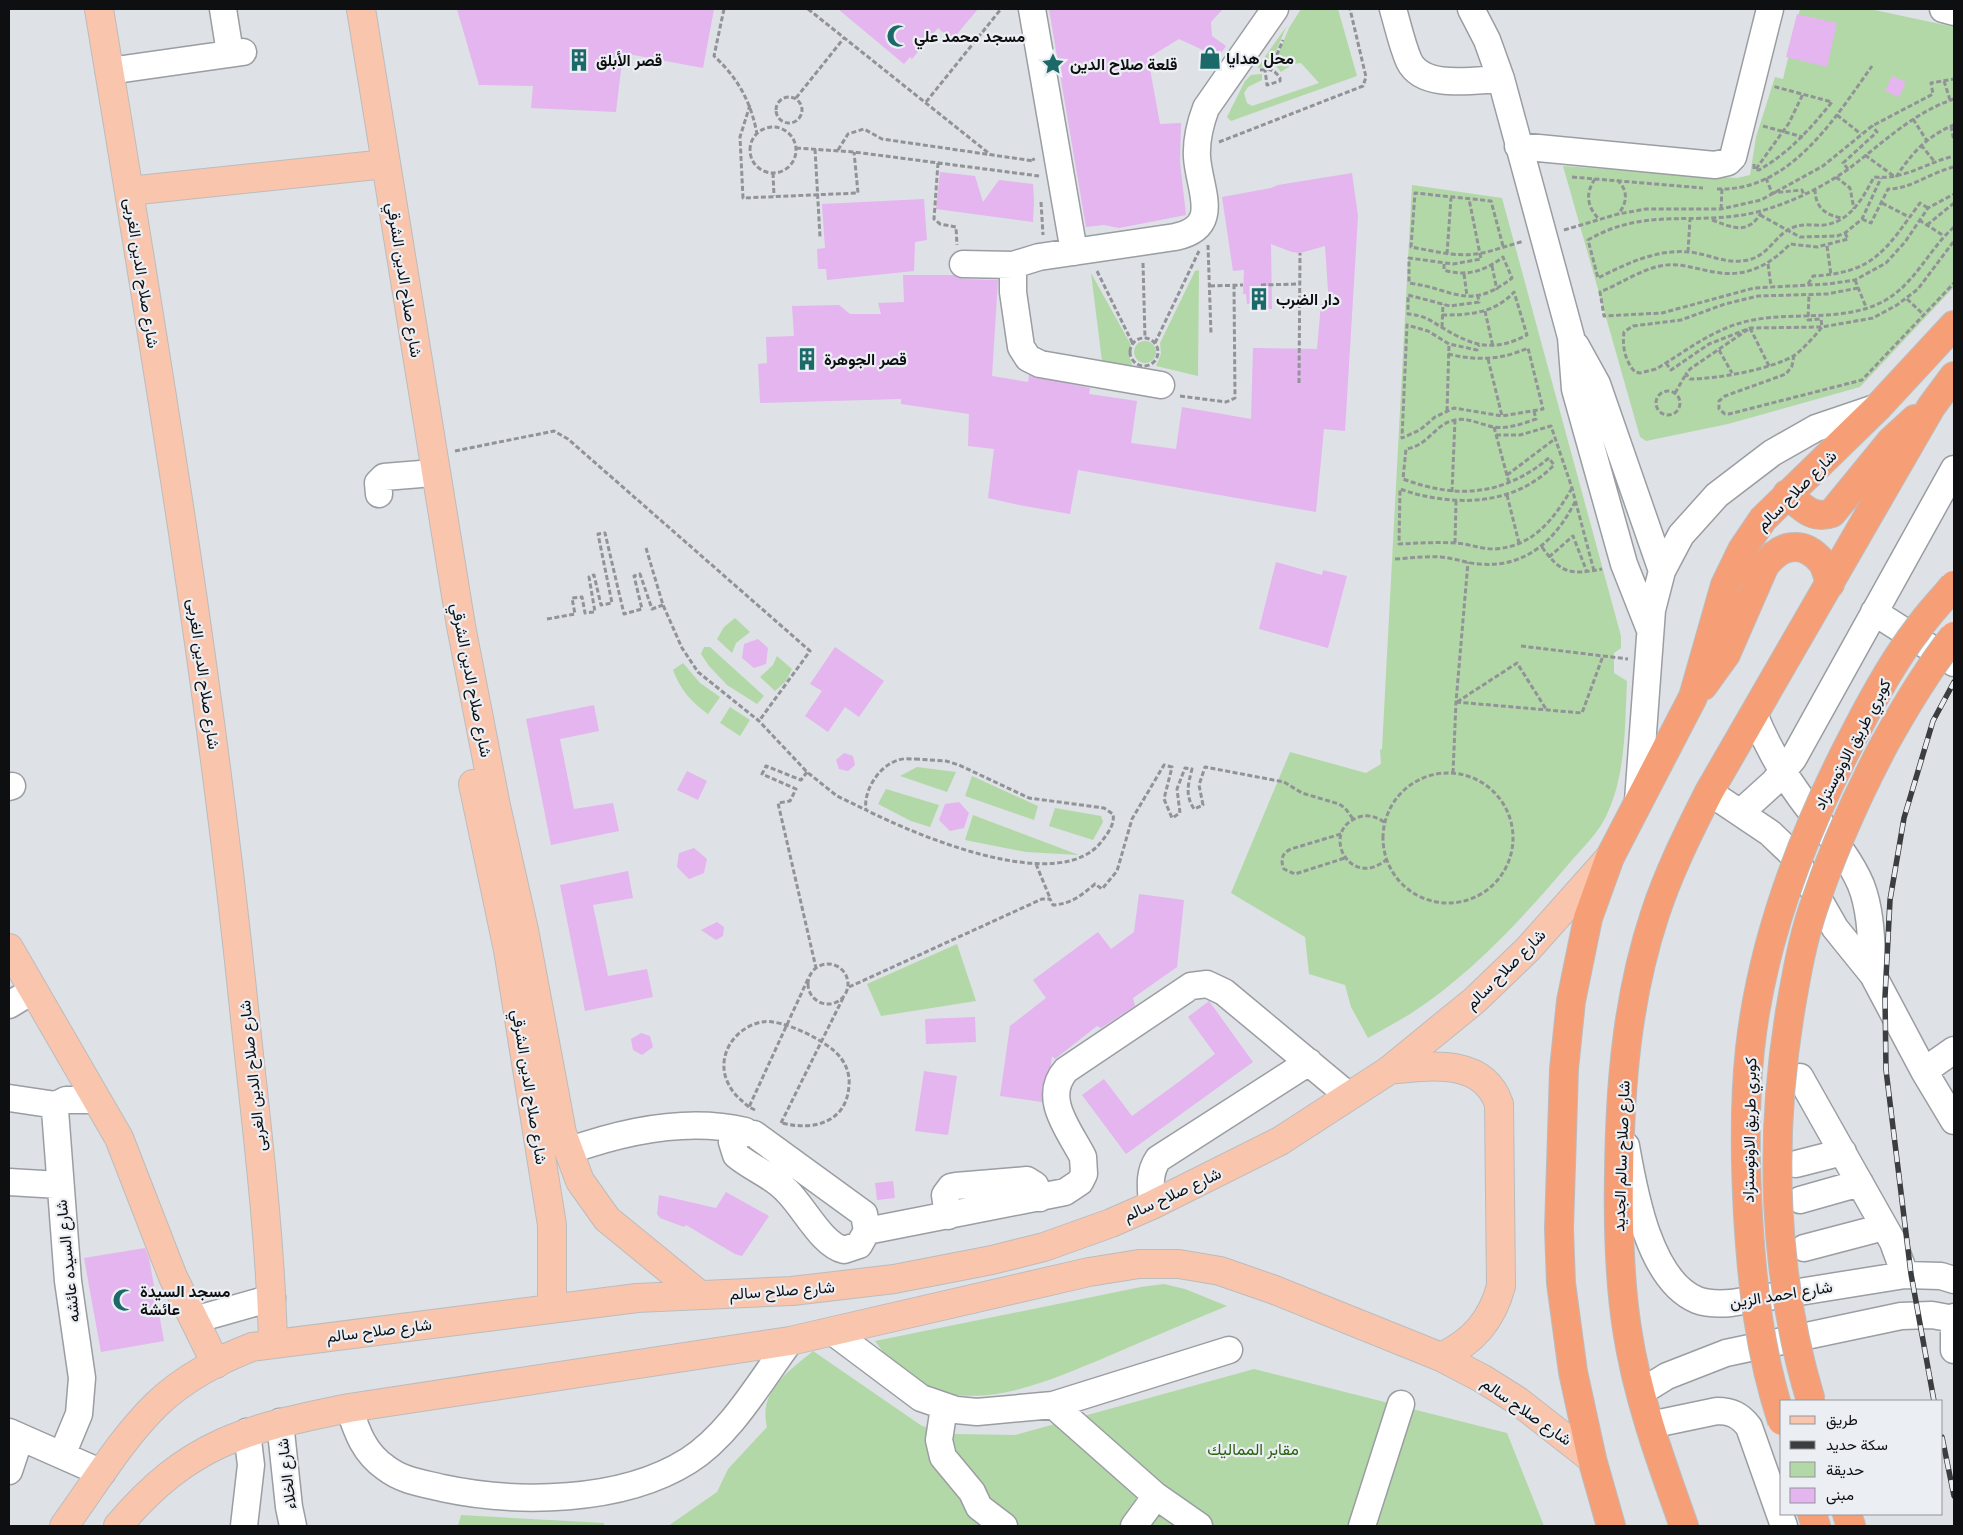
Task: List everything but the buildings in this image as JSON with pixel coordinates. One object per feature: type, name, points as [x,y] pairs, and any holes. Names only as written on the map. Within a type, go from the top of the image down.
[{"type":"highway","name":"شارع صلاح سالم","points":[[1610,857],[1693,697],[1725,585],[1742,550],[1763,519],[1878,407],[1954,326]]},
{"type":"highway","points":[[1710,792],[1931,407],[1954,376]]},
{"type":"highway","points":[[1787,494],[1814,515],[1823,516],[1832,513],[1890,440],[1931,407]]},
{"type":"highway","points":[[1693,697],[1726,654],[1764,567],[1772,555],[1784,548],[1798,547],[1811,552],[1822,563],[1830,584]]},
{"type":"highway","name":"كوبري طريق الاوتوستراد","points":[[1780,1416],[1775,1402],[1758,1319],[1750,1252],[1747,1184],[1746,1112],[1750,1049],[1761,982],[1782,901],[1810,825],[1837,767],[1916,630],[1954,585]]},
{"type":"highway","name":"كوبري طريق الاوتوستراد","points":[[1811,1400],[1789,1309],[1780,1242],[1777,1180],[1778,1118],[1784,1050],[1797,968],[1812,910],[1834,851],[1869,774],[1919,685],[1954,636]]},
{"type":"highway","name":"شارع صلاح سالم الجديد","points":[[1684,1526],[1650,1425],[1627,1330],[1620,1270],[1619,1112],[1628,1023],[1653,922],[1678,854],[1710,792]]},
{"type":"highway","points":[[1610,857],[1588,918],[1571,1001],[1564,1069],[1559,1168],[1561,1282],[1573,1372],[1592,1459],[1611,1526]]},
{"type":"main road","name":"شارع صلاح الدين الغربى","points":[[99,9],[206,682],[223,806],[271,1265],[274,1343]]},
{"type":"main road","name":"شارع صلاح الدين الشرقي","points":[[343,9],[377,165],[460,626],[496,806],[524,930],[555,1100],[568,1151],[580,1181],[607,1219],[700,1295]]},
{"type":"main road","name":"شارع صلاح الدين الشرقي","points":[[360,9],[377,165],[420,474],[474,790],[508,950],[552,1225],[552,1309]]},
{"type":"main road","points":[[129,191],[377,165]]},
{"type":"main road","name":"شارع صلاح سالم","points":[[64,1526],[102,1474],[158,1404],[178,1387],[230,1355],[252,1347],[663,1295],[792,1291],[944,1271],[1044,1247],[1152,1205],[1280,1141],[1388,1071],[1475,1000],[1528,949],[1610,857]]},
{"type":"main road","points":[[9,948],[126,1153],[155,1234],[216,1364]]},
{"type":"main road","points":[[1388,1071],[1431,1066],[1468,1071],[1476,1074],[1490,1086],[1499,1104],[1501,1286],[1493,1310],[1478,1332],[1467,1342],[1441,1357]]},
{"type":"main road","name":"شارع صلاح سالم","points":[[118,1526],[138,1502],[184,1463],[217,1444],[280,1422],[349,1408],[790,1341],[1089,1272],[1139,1264],[1179,1264],[1220,1271],[1272,1289],[1441,1357],[1483,1379],[1518,1401],[1592,1459]]},
{"type":"street","points":[[109,71],[236,53],[223,9]]},
{"type":"street","points":[[1032,9],[1080,251]]},
{"type":"street","points":[[963,264],[1013,264],[1039,257],[1187,235],[1197,228],[1205,227],[1206,208],[1197,160],[1200,124],[1206,108],[1275,9]]},
{"type":"street","points":[[1393,9],[1409,60],[1416,72],[1427,78],[1439,80],[1501,79]]},
{"type":"street","points":[[1471,9],[1487,40],[1501,79],[1571,337],[1575,388],[1624,564],[1650,630]]},
{"type":"street","points":[[1518,146],[1722,165],[1733,157],[1766,88],[1770,9]]},
{"type":"street","points":[[1943,9],[1954,12]]},
{"type":"street","points":[[1013,264],[1013,292],[1020,341],[1028,358],[1040,364],[1166,390]]},
{"type":"street","points":[[1571,337],[1597,384],[1662,571]]},
{"type":"street","points":[[1638,801],[1649,668],[1650,630],[1656,590],[1662,571],[1681,536],[1705,507],[1744,473],[1772,453],[1816,428],[1878,407]]},
{"type":"street","points":[[1741,812],[1784,772],[1954,468]]},
{"type":"street","points":[[379,494],[378,483],[384,477],[420,474]]},
{"type":"street","points":[[1874,612],[1954,663]]},
{"type":"street","points":[[1754,714],[1763,738],[1784,772],[1853,868],[1861,886],[1868,914],[1873,975]]},
{"type":"street","points":[[1710,792],[1770,833],[1794,856],[1806,874],[1820,903],[1853,953],[1873,975],[1924,1071],[1954,1121]]},
{"type":"street","points":[[1820,903],[1823,886],[1838,876],[1855,880],[1861,886]]},
{"type":"street","points":[[867,1230],[948,1216],[944,1195],[956,1186],[1028,1180],[1035,1185],[1040,1198],[1074,1188],[1084,1174],[1083,1157],[1055,1099],[1056,1085],[1060,1077],[1066,1070],[1184,989],[1199,984],[1216,987],[1349,1096]]},
{"type":"street","points":[[9,1005],[32,991]]},
{"type":"street","points":[[1924,1071],[1954,1050]]},
{"type":"street","points":[[1152,1205],[1150,1177],[1152,1168],[1158,1159],[1309,1062]]},
{"type":"street","points":[[1800,1077],[1884,1227],[1900,1258],[1905,1275]]},
{"type":"street","points":[[9,1098],[56,1105],[66,1100],[97,1100]]},
{"type":"street","name":"شارع السيده عائشه","points":[[56,1105],[60,1186],[68,1281],[82,1378],[79,1414],[62,1455]]},
{"type":"street","name":"شارع احمد الزين","points":[[1619,1112],[1635,1195],[1649,1237],[1670,1280],[1683,1292],[1698,1300],[1723,1304],[1905,1275],[1941,1276],[1954,1280]]},
{"type":"street","points":[[668,1128],[703,1138],[736,1155],[785,1188],[803,1207],[829,1243],[835,1248],[852,1249],[865,1238],[867,1230],[864,1214],[754,1134],[751,1116]]},
{"type":"street","points":[[568,1151],[628,1134],[668,1128],[715,1125],[751,1116]]},
{"type":"street","points":[[736,1155],[732,1147],[734,1138],[751,1116]]},
{"type":"street","points":[[1796,1164],[1843,1152]]},
{"type":"street","points":[[9,1182],[60,1186]]},
{"type":"street","points":[[1800,1200],[1860,1183]]},
{"type":"street","points":[[1804,1248],[1884,1227]]},
{"type":"street","points":[[1832,1287],[1839,1329]]},
{"type":"street","points":[[194,1320],[272,1298]]},
{"type":"street","points":[[1641,1392],[1667,1376],[1726,1354],[1901,1316],[1917,1314],[1954,1318],[1954,1350]]},
{"type":"street","points":[[833,1332],[921,1398],[944,1407],[977,1412],[1053,1405],[1090,1396],[1229,1350]]},
{"type":"street","points":[[349,1408],[360,1440],[372,1456],[393,1473],[415,1482],[476,1495],[517,1498],[560,1497],[599,1492],[645,1480],[673,1470],[698,1454],[727,1426],[790,1341]]},
{"type":"street","points":[[1362,1526],[1401,1404]]},
{"type":"street","points":[[1053,1405],[1156,1496],[1199,1526]]},
{"type":"street","points":[[944,1407],[938,1440],[943,1457],[972,1492],[979,1507],[1004,1526]]},
{"type":"street","points":[[1650,1425],[1717,1411],[1726,1411],[1743,1420],[1748,1427],[1784,1526]]},
{"type":"street","name":"شارع الخلاء","points":[[280,1422],[293,1526]]},
{"type":"street","points":[[244,1526],[252,1465],[247,1432]]},
{"type":"street","points":[[9,1470],[14,1435],[102,1474]]},
{"type":"street","points":[[1134,1526],[1156,1496]]},
{"type":"path","points":[[724,9],[714,56],[735,78],[750,105],[757,134]]},
{"type":"path","points":[[808,9],[991,155]]},
{"type":"path","points":[[926,102],[1001,9]]},
{"type":"path","points":[[1212,145],[1363,86],[1366,77],[1350,9]]},
{"type":"path","points":[[796,98],[844,38]]},
{"type":"path","points":[[1240,58],[1251,69],[1274,70],[1280,81],[1267,85],[1265,70]]},
{"type":"path","points":[[1944,80],[1952,100],[1912,119],[1848,169],[1804,195],[1762,210],[1730,218],[1636,221],[1618,225],[1588,240],[1598,278],[1634,261],[1653,256],[1688,252],[1729,262],[1749,260],[1767,252],[1786,231],[1803,225],[1823,225],[1842,219],[1854,210],[1874,177],[1896,177],[1934,161],[1954,156]]},
{"type":"path","points":[[1755,170],[1759,170],[1773,162],[1804,137],[1832,102],[1803,94],[1766,88]]},
{"type":"path","points":[[1755,170],[1784,132],[1803,94]]},
{"type":"path","points":[[786,97],[796,98],[802,106],[800,117],[792,123],[781,121],[775,112],[777,103],[786,97]]},
{"type":"path","points":[[750,105],[740,137],[743,198],[858,193],[854,152]]},
{"type":"path","points":[[1837,115],[1861,134]]},
{"type":"path","points":[[1761,132],[1765,118]]},
{"type":"path","points":[[1912,119],[1927,141]]},
{"type":"path","points":[[778,128],[781,121]]},
{"type":"path","points":[[1896,177],[1908,158],[1921,145],[1953,125],[1954,141]]},
{"type":"path","points":[[1763,126],[1804,137]]},
{"type":"path","points":[[1848,169],[1843,163],[1877,132],[1872,126]]},
{"type":"path","points":[[771,127],[778,128],[790,135],[796,148],[792,163],[787,168],[773,173],[765,172],[754,162],[750,147],[757,134],[771,127]]},
{"type":"path","points":[[838,150],[848,134],[864,129],[882,139],[1034,161],[1033,151]]},
{"type":"path","points":[[1921,145],[1934,161]]},
{"type":"path","points":[[796,148],[838,150],[1040,176],[1040,186]]},
{"type":"path","points":[[815,149],[820,237]]},
{"type":"path","points":[[1865,155],[1896,177]]},
{"type":"path","points":[[1755,160],[1755,170]]},
{"type":"path","points":[[938,163],[934,219],[940,224],[956,227],[956,260],[963,264]]},
{"type":"path","points":[[1862,219],[1871,223],[1888,189],[1900,189],[1932,174],[1954,167]]},
{"type":"path","points":[[773,173],[774,196]]},
{"type":"path","points":[[1836,177],[1850,188],[1854,199],[1854,210]]},
{"type":"path","points":[[1766,178],[1772,193],[1802,190],[1804,195]]},
{"type":"path","points":[[1760,215],[1786,231],[1800,236],[1829,238],[1845,233],[1862,219],[1881,178]]},
{"type":"path","points":[[1595,179],[1588,192],[1588,200],[1599,219]]},
{"type":"path","points":[[1616,180],[1621,184],[1626,196],[1622,209],[1618,214]]},
{"type":"path","points":[[1721,209],[1722,189]]},
{"type":"path","points":[[1816,189],[1819,207],[1828,215],[1842,219]]},
{"type":"path","points":[[1415,193],[1451,198],[1491,202],[1503,246],[1480,253],[1447,254],[1411,246],[1415,193]]},
{"type":"path","points":[[1845,233],[1848,239],[1827,246],[1790,244],[1768,264],[1754,270],[1728,274],[1686,266],[1661,266],[1600,292],[1604,316],[1662,313],[1734,292],[1771,286],[1855,280],[1886,262],[1905,242],[1928,208],[1954,194]]},
{"type":"path","points":[[1041,195],[1042,214]]},
{"type":"path","points":[[1447,254],[1451,198]]},
{"type":"path","points":[[1444,264],[1444,270],[1464,274],[1492,266],[1503,257],[1512,278],[1497,290],[1478,296],[1467,296],[1409,283],[1409,258],[1444,264],[1481,259],[1469,200]]},
{"type":"path","points":[[1882,203],[1909,217]]},
{"type":"path","points":[[1808,284],[1813,276],[1831,275],[1852,270],[1883,252],[1920,203],[1928,208]]},
{"type":"path","points":[[1927,225],[1954,203]]},
{"type":"path","points":[[1709,219],[1743,228],[1754,223],[1762,210]]},
{"type":"path","points":[[1688,252],[1690,219]]},
{"type":"path","points":[[1919,220],[1944,236]]},
{"type":"path","points":[[1205,227],[1210,286],[1211,334]]},
{"type":"path","points":[[1155,343],[1205,227]]},
{"type":"path","points":[[1858,288],[1809,295],[1774,294],[1741,299],[1681,320],[1633,326],[1624,332],[1626,358],[1636,372],[1646,372],[1666,363],[1692,345],[1731,326],[1752,320],[1846,312],[1866,308],[1884,301],[1910,281],[1944,236],[1954,227]]},
{"type":"path","points":[[1666,363],[1671,370],[1709,344],[1750,328],[1822,327],[1873,318],[1907,298],[1930,275],[1954,241]]},
{"type":"path","points":[[1142,242],[1145,338]]},
{"type":"path","points":[[1827,246],[1831,275]]},
{"type":"path","points":[[1080,251],[1133,344],[1131,356],[1139,366],[1145,366],[1156,361],[1158,349],[1155,343],[1145,338]]},
{"type":"path","points":[[1299,382],[1300,253]]},
{"type":"path","points":[[1768,264],[1771,286]]},
{"type":"path","points":[[1492,266],[1497,290]]},
{"type":"path","points":[[1464,274],[1467,296]]},
{"type":"path","points":[[1855,280],[1866,308]]},
{"type":"path","points":[[1794,355],[1792,366],[1786,374],[1725,396],[1719,401],[1719,409],[1725,414],[1729,414],[1862,380],[1954,283]]},
{"type":"path","points":[[1261,285],[1300,284]]},
{"type":"path","points":[[1166,390],[1226,402],[1235,398],[1234,285]]},
{"type":"path","points":[[1210,286],[1243,285]]},
{"type":"path","points":[[1442,315],[1465,315],[1485,311],[1507,300],[1514,292],[1527,335],[1508,344],[1493,347],[1479,345],[1442,328],[1424,316],[1408,314],[1408,295],[1443,304],[1468,305],[1479,302],[1478,296]]},
{"type":"path","points":[[1809,295],[1808,320],[1821,319],[1822,327]]},
{"type":"path","points":[[1907,298],[1924,315]]},
{"type":"path","points":[[1442,328],[1443,304]]},
{"type":"path","points":[[1485,311],[1493,347]]},
{"type":"path","points":[[1448,354],[1463,358],[1488,359],[1508,356],[1528,348],[1543,409],[1502,416],[1465,408],[1446,411],[1435,417],[1420,430],[1402,438],[1407,325],[1428,331],[1449,344],[1477,350],[1479,345]]},
{"type":"path","points":[[1686,374],[1694,379],[1769,366],[1794,355],[1822,327]]},
{"type":"path","points":[[1675,393],[1690,369],[1750,328]]},
{"type":"path","points":[[1750,328],[1769,366]]},
{"type":"path","points":[[1133,344],[1145,338]]},
{"type":"path","points":[[1446,411],[1449,344]]},
{"type":"path","points":[[1719,350],[1732,373]]},
{"type":"path","points":[[1488,359],[1502,416]]},
{"type":"path","points":[[1665,391],[1675,393],[1681,402],[1680,408],[1672,415],[1661,413],[1657,409],[1656,398],[1665,391]]},
{"type":"path","points":[[1534,412],[1536,419],[1511,427],[1494,427],[1465,420],[1455,420],[1442,424],[1422,445],[1406,449],[1403,479],[1429,488],[1452,492],[1484,490],[1509,483],[1535,469],[1550,458],[1554,465],[1538,480],[1507,495],[1456,501],[1430,498],[1400,489],[1399,544],[1455,543],[1494,549],[1519,543],[1539,532],[1551,521],[1572,488]]},
{"type":"path","points":[[1452,492],[1455,420]]},
{"type":"path","points":[[1496,435],[1520,436],[1551,426],[1572,488],[1594,570]]},
{"type":"path","points":[[1494,427],[1509,483]]},
{"type":"path","points":[[455,451],[554,431],[561,435],[810,651],[759,721]]},
{"type":"path","points":[[1506,475],[1556,438]]},
{"type":"path","points":[[1507,495],[1519,543]]},
{"type":"path","points":[[1455,543],[1456,501]]},
{"type":"path","points":[[1396,559],[1428,557],[1490,564],[1510,562],[1527,556],[1542,546],[1556,532],[1575,502]]},
{"type":"path","points":[[547,619],[575,614],[572,598],[582,597],[585,613],[595,612],[589,577],[594,576],[601,605],[612,602],[598,534],[605,533],[624,614],[642,609],[634,576],[640,574],[652,609],[663,605]]},
{"type":"path","points":[[1549,556],[1574,536],[1587,572]]},
{"type":"path","points":[[1542,546],[1549,556],[1566,571],[1587,572],[1624,564]]},
{"type":"path","points":[[646,548],[663,605],[682,648],[698,672],[759,721],[808,772],[837,796],[903,829],[968,852],[1036,864],[1081,860],[1094,851],[1113,825],[1113,814],[1104,808],[1028,798],[959,765],[946,761],[915,759],[898,760],[888,765],[878,774],[865,796],[866,810]]},
{"type":"path","points":[[1454,772],[1456,702],[1468,562]]},
{"type":"path","points":[[1521,646],[1603,656],[1649,668]]},
{"type":"path","points":[[1456,702],[1582,713],[1603,656]]},
{"type":"path","points":[[1456,702],[1517,663],[1546,710]]},
{"type":"path","points":[[1036,864],[1053,905],[1076,900],[1095,884],[1102,889],[1113,878],[1132,819],[1164,765],[1172,768],[1164,799],[1172,818],[1180,813],[1177,789],[1185,768],[1192,769],[1187,786],[1190,803],[1194,809],[1203,804],[1199,785],[1205,767],[1284,782],[1302,793],[1339,804],[1345,808],[1353,819]]},
{"type":"path","points":[[808,772],[801,780],[766,766],[762,774],[796,789],[790,801],[778,803],[816,968]]},
{"type":"path","points":[[1454,772],[1479,780],[1499,797],[1511,821],[1513,847],[1510,860],[1500,877],[1486,891],[1474,898],[1455,902],[1435,902],[1422,898],[1405,887],[1392,872],[1386,860],[1382,834],[1389,809],[1405,788],[1428,776],[1454,772]]},
{"type":"path","points":[[1384,822],[1372,816],[1362,816],[1353,819],[1341,834],[1340,846],[1345,858],[1355,866],[1372,868],[1386,860]]},
{"type":"path","points":[[1341,834],[1290,849],[1284,853],[1281,861],[1284,869],[1295,874],[1345,858]]},
{"type":"path","points":[[848,987],[1042,899],[1050,899]]},
{"type":"path","points":[[751,1116],[787,1025],[808,979],[816,968],[823,965],[837,966],[846,974],[848,987],[782,1123]]},
{"type":"path","points":[[808,979],[810,993],[820,1003],[832,1004],[843,998]]},
{"type":"path","points":[[751,1116],[728,1084],[724,1070],[725,1056],[730,1043],[739,1032],[751,1025],[764,1021],[787,1025],[822,1042],[839,1056],[847,1069],[849,1084],[846,1099],[839,1112],[827,1122],[813,1127],[797,1127],[774,1119]]},
{"type":"green space","points":[[1301,9],[1338,9],[1357,76],[1231,121],[1227,117],[1245,81],[1251,75],[1262,74],[1262,80],[1248,87],[1244,93],[1247,103],[1252,106],[1319,83],[1301,63],[1293,64],[1281,72],[1274,64],[1289,28]]},
{"type":"green space","points":[[1800,9],[1870,9],[1954,27],[1954,287],[1860,387],[1728,424],[1646,441],[1640,437],[1563,166],[1737,178],[1750,175],[1756,137],[1775,77],[1783,79]]},
{"type":"green space","points":[[1286,27],[1270,67],[1257,68]]},
{"type":"green space","points":[[1412,185],[1502,198],[1621,636],[1621,648],[1614,653],[1614,673],[1627,681],[1625,731],[1624,748],[1614,797],[1605,819],[1590,840],[1532,906],[1474,964],[1432,999],[1368,1038],[1351,1007],[1345,985],[1309,974],[1305,937],[1231,893],[1290,752],[1366,773],[1381,764],[1380,750],[1382,749]]},
{"type":"green space","points":[[1199,270],[1198,376],[1156,366],[1161,354],[1160,343],[1195,271]]},
{"type":"green space","points":[[1091,273],[1131,345],[1129,355],[1132,365],[1103,369]]},
{"type":"green space","points":[[1145,341],[1153,344],[1156,352],[1153,360],[1145,363],[1137,360],[1134,352],[1137,344]]},
{"type":"green space","points":[[735,618],[750,632],[736,643],[732,653],[717,639],[724,627]]},
{"type":"green space","points":[[704,647],[710,647],[764,696],[757,704],[727,685],[709,666],[701,654]]},
{"type":"green space","points":[[777,656],[792,669],[786,681],[775,691],[760,677],[773,665]]},
{"type":"green space","points":[[683,663],[700,683],[720,697],[708,714],[687,695],[676,677],[673,670]]},
{"type":"green space","points":[[730,707],[750,720],[740,736],[720,723]]},
{"type":"green space","points":[[917,767],[956,772],[947,792],[900,776]]},
{"type":"green space","points":[[972,776],[1038,806],[1034,820],[965,796]]},
{"type":"green space","points":[[886,789],[939,805],[930,827],[911,821],[878,804]]},
{"type":"green space","points":[[1055,808],[1101,816],[1103,822],[1093,840],[1049,826]]},
{"type":"green space","points":[[973,815],[1079,855],[1026,852],[965,840]]},
{"type":"green space","points":[[957,944],[976,1001],[881,1016],[867,984]]},
{"type":"green space","points":[[1164,1284],[1185,1289],[1227,1306],[1054,1378],[1027,1387],[999,1393],[972,1396],[946,1393],[921,1384],[897,1368],[875,1341],[1141,1287]]},
{"type":"green space","name":"مقابر المماليك","points":[[813,1351],[922,1426],[954,1434],[1015,1435],[1254,1369],[1507,1433],[1544,1526],[668,1526],[717,1492],[728,1469],[767,1427],[765,1414],[767,1403],[777,1383]]},
{"type":"green space","points":[[461,1515],[604,1523],[604,1526],[458,1526]]},
{"type":"railway","points":[[1934,1400],[1911,1274],[1886,1070],[1885,997],[1890,900],[1904,818],[1933,721],[1954,682]]},
{"type":"railway","points":[[1943,1442],[1954,1496]]},
{"type":"place","name":"مسجد محمد علي","points":[[898,36]]},
{"type":"place","name":"محل هدايا","points":[[1210,58]]},
{"type":"place","name":"قصر الأبلق","points":[[579,60]]},
{"type":"place","name":"قلعة صلاح الدين","points":[[1053,64]]},
{"type":"place","name":"دار الضرب","points":[[1259,299]]},
{"type":"place","name":"قصر الجوهرة","points":[[807,359]]},
{"type":"place","name":"مسجد السيدة عائشة","points":[[124,1300]]}]
